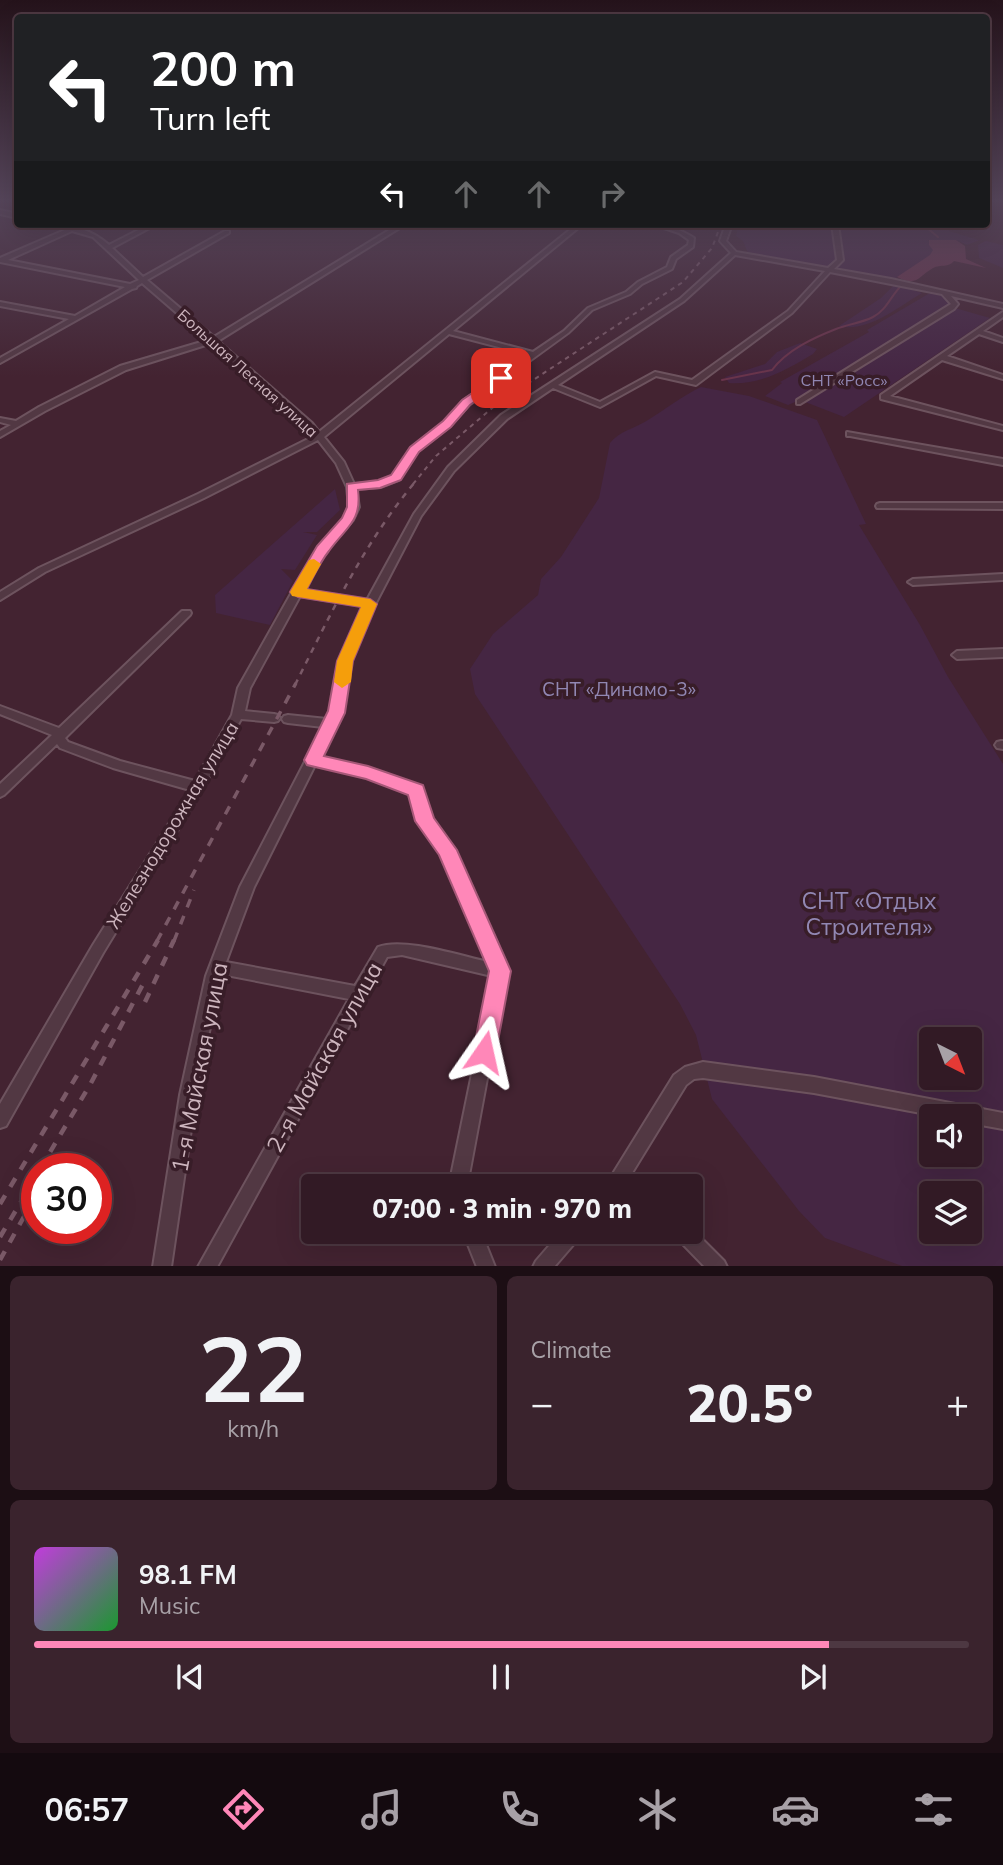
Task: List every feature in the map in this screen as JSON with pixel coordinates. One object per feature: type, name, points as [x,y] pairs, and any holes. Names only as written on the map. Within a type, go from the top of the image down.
[{"type":"street","name":"Большая Лесная улица","points":[[121,259],[320,436],[340,462],[352,490]]},
{"type":"street","points":[[0,361],[182,259]]},
{"type":"street","points":[[0,435],[123,368],[214,340],[346,259]]},
{"type":"street","points":[[0,597],[42,570],[201,496],[320,436],[537,259]]},
{"type":"street","points":[[352,490],[396,478],[414,450],[447,424],[466,403],[566,332],[595,306],[628,293],[670,268],[673,259]]},
{"type":"street","name":"1-я Майская улица","points":[[162,1266],[188,1095],[217,967],[247,887],[336,713],[345,661],[370,604],[417,516],[451,469],[504,417],[682,300],[727,259]]},
{"type":"street","points":[[768,259],[1003,306]]},
{"type":"street","points":[[551,385],[600,405],[655,374],[692,383],[790,312],[814,291],[839,259]]},
{"type":"street","points":[[1,261],[134,287]]},
{"type":"street","points":[[800,402],[953,308],[955,304],[944,293]]},
{"type":"street","points":[[0,304],[76,318]]},
{"type":"street","points":[[1003,314],[884,397],[1003,428]]},
{"type":"street","points":[[449,332],[533,354]]},
{"type":"street","points":[[980,332],[1003,340]]},
{"type":"street","points":[[0,354],[10,356]]},
{"type":"street","points":[[942,357],[1003,377]]},
{"type":"street","points":[[0,420],[17,424]]},
{"type":"street","points":[[850,434],[1003,462]]},
{"type":"street","name":"Железнодорожная улица","points":[[2,1114],[98,949],[198,787],[238,715],[244,688],[322,550],[348,520],[354,507],[352,490]]},
{"type":"street","points":[[880,506],[1003,506]]},
{"type":"street","points":[[913,582],[1003,577]]},
{"type":"street","points":[[298,592],[370,604]]},
{"type":"street","points":[[0,792],[186,613]]},
{"type":"street","points":[[957,655],[1003,653]]},
{"type":"street","points":[[0,710],[60,733]]},
{"type":"street","points":[[238,715],[275,718]]},
{"type":"street","points":[[288,719],[329,723]]},
{"type":"street","points":[[60,733],[59,739],[64,745],[130,769],[198,787]]},
{"type":"street","points":[[313,760],[368,773],[417,790],[425,821],[447,850],[500,971],[460,1174]]},
{"type":"street","name":"2-я Майская улица","points":[[206,1266],[383,951],[402,949],[500,971]]},
{"type":"street","points":[[217,967],[360,994]]},
{"type":"street","points":[[627,1174],[680,1080],[691,1072],[703,1070],[814,1085],[1003,1121]]},
{"type":"street","points":[[477,1244],[486,1266]]},
{"type":"street","points":[[542,1266],[562,1244]]},
{"type":"street","points":[[695,1244],[718,1266]]},
{"type":"green space","points":[[782,259],[930,259],[894,279]]},
{"type":"green space","points":[[982,259],[1003,259],[1003,268]]},
{"type":"green space","points":[[895,284],[922,293],[872,322],[861,326],[839,326],[881,298]]},
{"type":"green space","name":"СНТ «Росс»","points":[[935,290],[954,297],[959,302],[955,308],[990,318],[844,417],[800,400],[788,405],[765,396],[782,383],[780,382],[869,332],[867,330]]},
{"type":"green space","points":[[800,343],[817,349],[783,371],[752,382],[729,383],[725,377],[765,364],[777,352]]},
{"type":"green space","points":[[701,387],[749,396],[817,420],[866,524],[859,525],[920,625],[948,677],[1003,764],[1003,1266],[902,1266],[825,1238],[799,1211],[712,1099],[696,1035],[680,1004],[475,694],[470,669],[493,634],[538,595],[541,579],[561,557],[599,498],[610,443],[618,435],[643,423]]},
{"type":"green space","points":[[335,489],[340,510],[317,532],[303,532],[317,535],[295,570],[281,569],[293,581],[270,625],[216,613],[215,595]]},
{"type":"shaded area","points":[[924,259],[966,259],[986,268],[954,261],[933,268],[917,280],[909,281],[897,277]]},
{"type":"waterway","points":[[722,380],[772,370],[785,356],[810,341],[873,317],[902,285]]},
{"type":"railway","points":[[413,484],[436,456],[498,403],[683,282],[703,259]]},
{"type":"railway","points":[[295,685],[364,555],[415,482]]},
{"type":"railway","points":[[157,941],[296,683]]},
{"type":"railway","points":[[174,941],[194,890]]},
{"type":"railway","points":[[0,1204],[158,940]]},
{"type":"railway","points":[[145,1002],[174,940]]},
{"type":"railway","points":[[49,1153],[91,1083],[143,984]]},
{"type":"railway","points":[[0,1237],[21,1202]]},
{"type":"railway","points":[[0,1260],[21,1222]]},
{"type":"slow traffic","points":[[314,564],[298,592],[370,604],[345,661],[342,682]]},
{"type":"route","points":[[484,1052],[500,971],[447,850],[425,821],[417,790],[368,773],[313,760],[336,713],[345,661],[370,604],[298,592],[322,550],[348,520],[354,507],[351,487],[380,484],[396,478],[403,463],[414,450],[447,424],[466,403],[501,378]]},
{"type":"park label","name":"СНТ «Динамо-3»","points":[[619,689]]},
{"type":"park label","name":"СНТ «Отдых Строителя»","points":[[869,913]]}]
